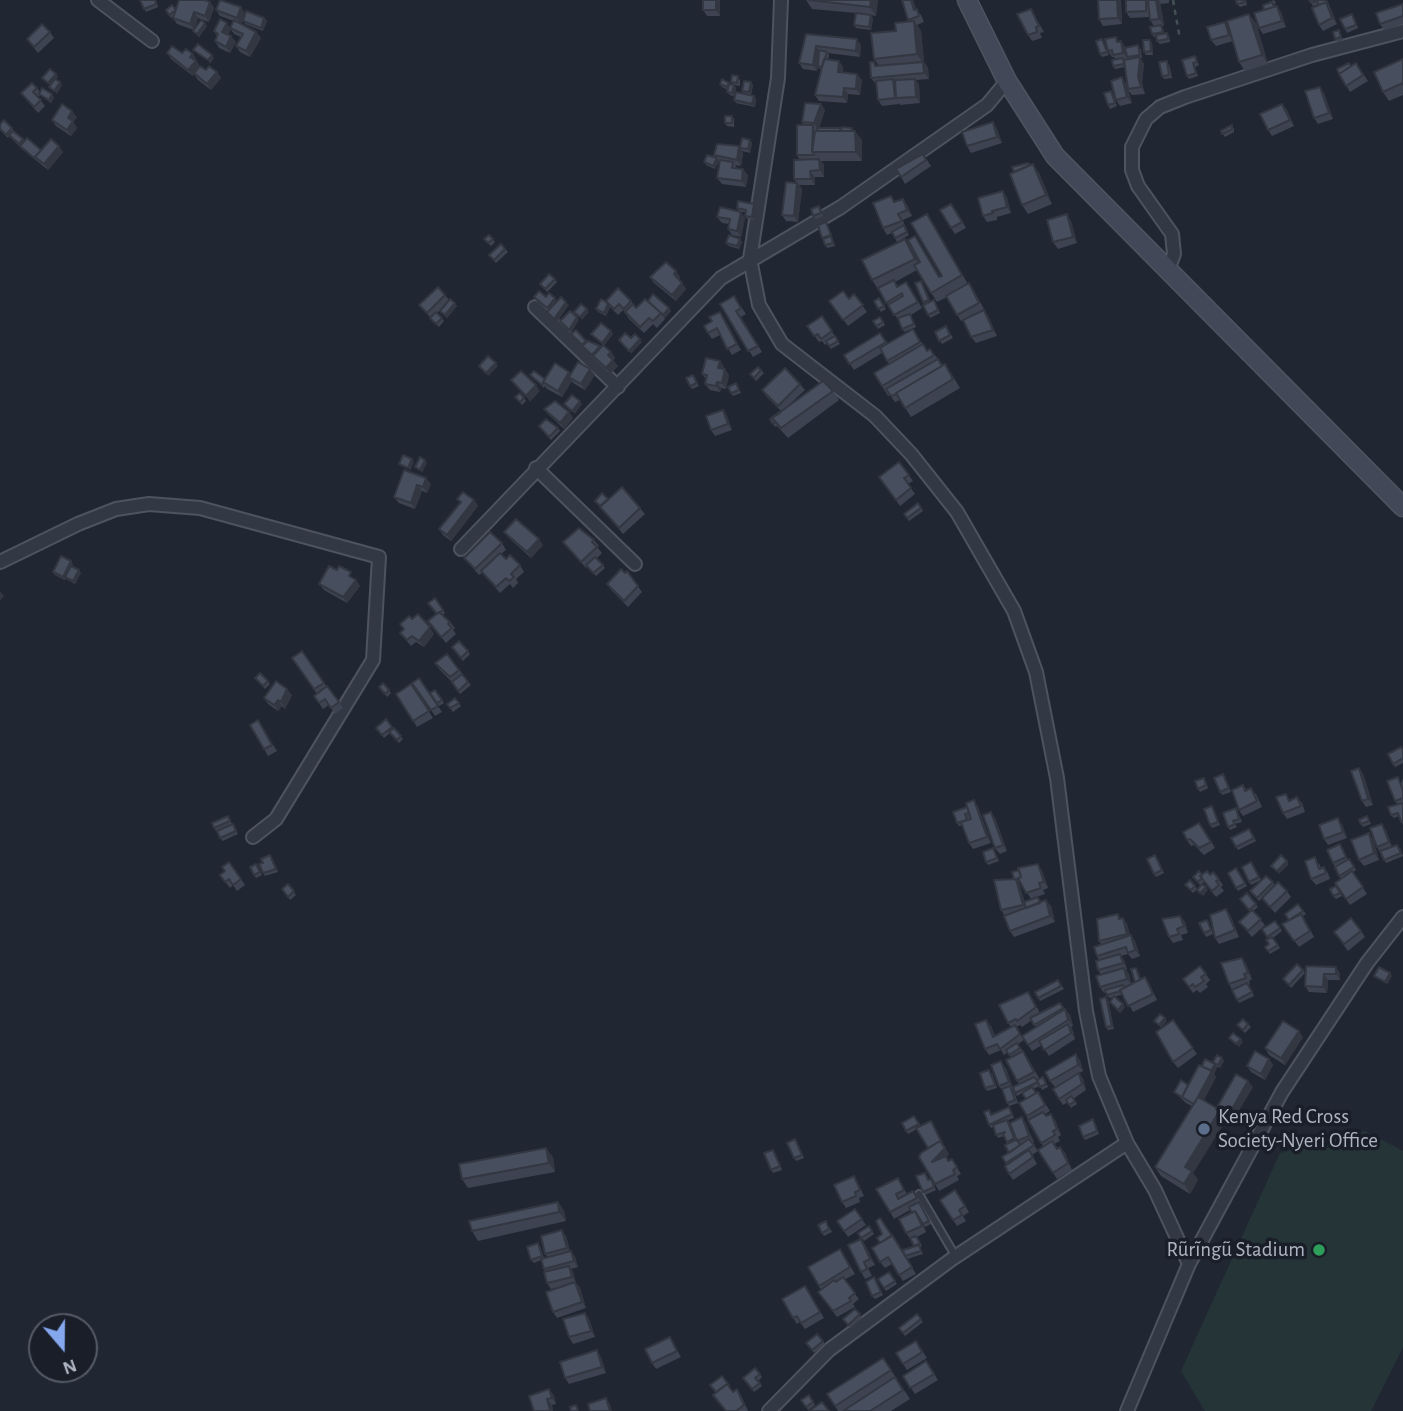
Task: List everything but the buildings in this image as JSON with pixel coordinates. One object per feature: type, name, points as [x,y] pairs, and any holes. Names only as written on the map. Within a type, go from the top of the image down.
[{"type":"main road","points":[[967,0],[1007,81],[1055,156],[1403,507]]},
{"type":"street","points":[[97,0],[152,41]]},
{"type":"street","points":[[781,0],[778,78],[750,259],[759,305],[775,337],[794,355],[857,400],[891,431],[957,512],[1014,611],[1036,672],[1057,778],[1086,1011],[1104,1090],[1127,1143],[1155,1190],[1189,1264]]},
{"type":"street","points":[[1168,270],[1174,254],[1172,234],[1138,186],[1132,170],[1132,146],[1146,119],[1160,107],[1185,97],[1312,55],[1403,31]]},
{"type":"street","points":[[461,549],[721,278],[841,207],[987,105],[1007,81]]},
{"type":"street","points":[[535,307],[618,387]]},
{"type":"street","points":[[537,468],[635,564]]},
{"type":"street","points":[[0,562],[116,509],[149,503],[200,508],[379,557],[373,660],[276,819],[253,837]]},
{"type":"street","points":[[1127,1411],[1189,1264],[1282,1092],[1367,963],[1403,916]]},
{"type":"street","points":[[769,1411],[829,1350],[956,1257],[1127,1143]]},
{"type":"lane","points":[[919,1194],[956,1257]]},
{"type":"path","points":[[1173,0],[1180,39]]},
{"type":"shaded area","name":"Rũrĩngũ Stadium","points":[[1365,1131],[1403,1151],[1403,1347],[1371,1411],[1205,1411],[1181,1371],[1280,1153]]},
{"type":"place","name":"Kenya Red Cross Society-Nyeri Office","points":[[1204,1129]]},
{"type":"place","name":"Rũrĩngũ Stadium","points":[[1319,1250]]}]
